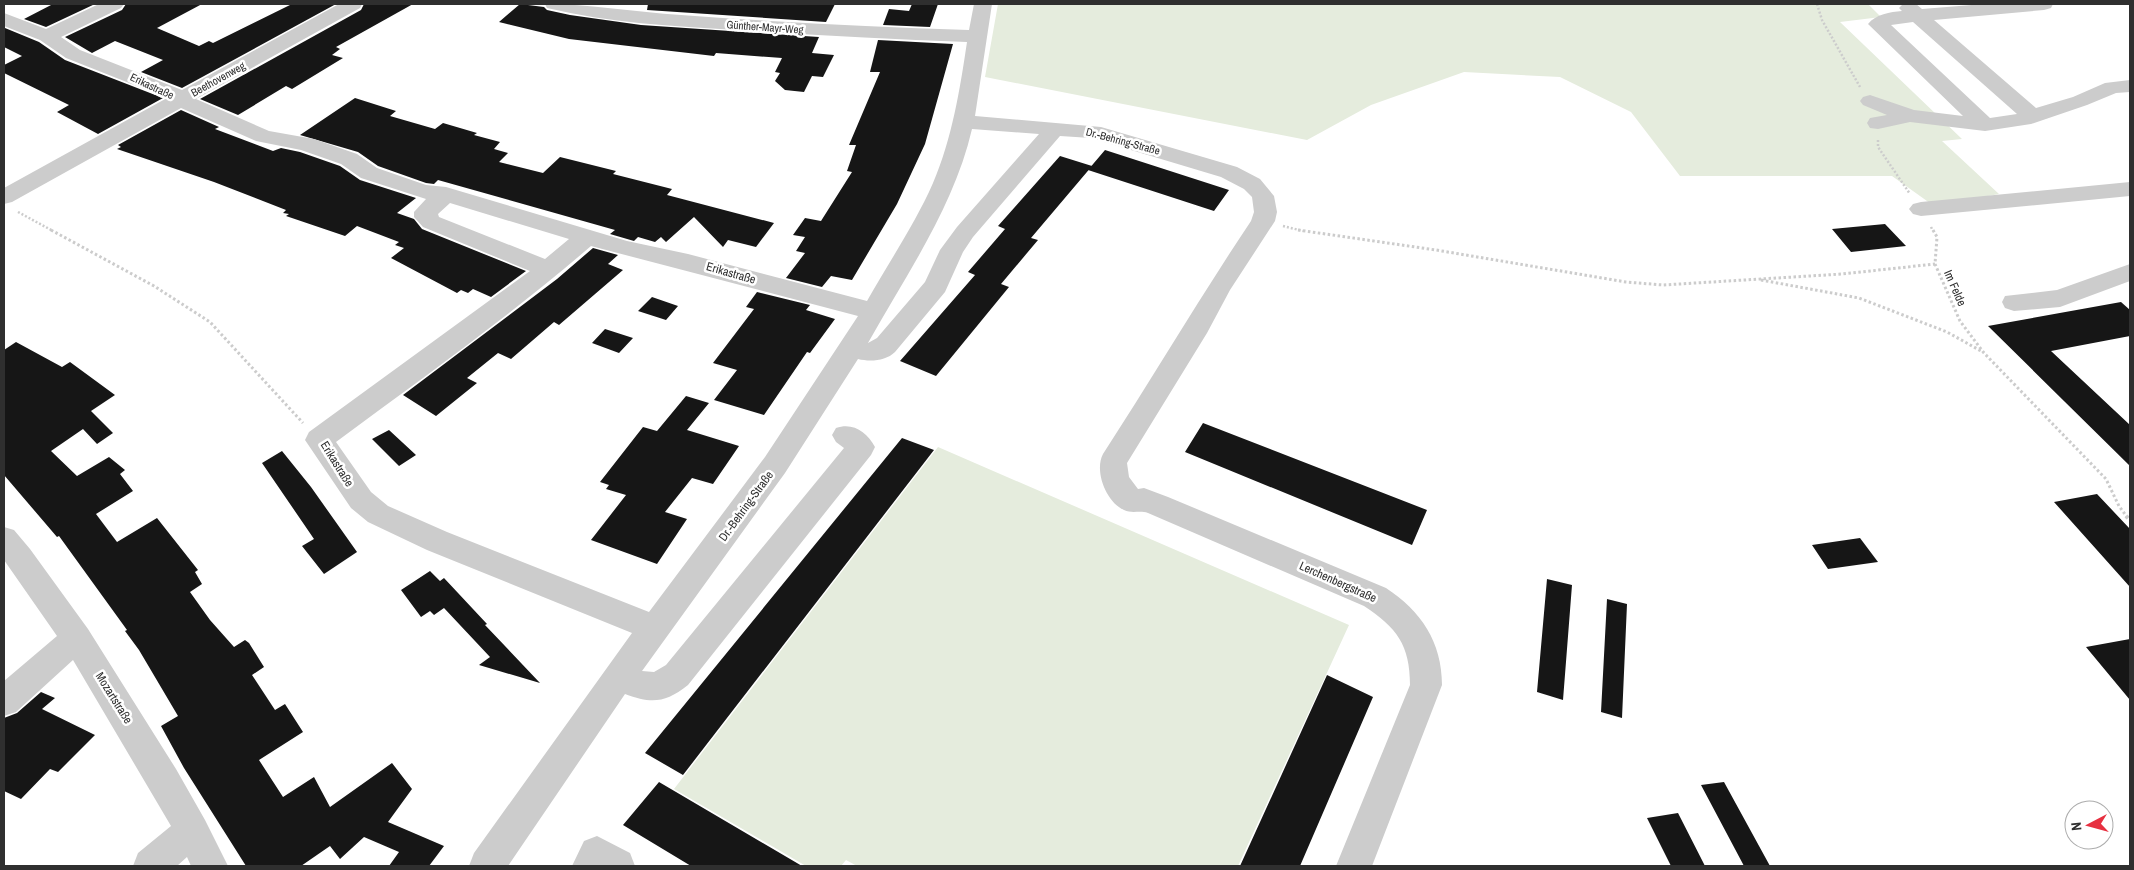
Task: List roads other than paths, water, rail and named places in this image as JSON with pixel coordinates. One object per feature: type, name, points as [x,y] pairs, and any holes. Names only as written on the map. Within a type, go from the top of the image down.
[{"type":"street","points":[[47,36],[114,4]]},
{"type":"street","name":"Beethovenweg","points":[[8,197],[353,4]]},
{"type":"street","name":"Günther-Mayr-Weg","points":[[554,4],[598,12],[688,22],[830,31],[978,36]]},
{"type":"street","name":"Dr.-Behring-Straße","points":[[487,866],[618,677],[775,465],[874,311],[934,206],[955,158],[964,122],[983,4]]},
{"type":"street","points":[[1985,124],[1878,24],[1911,10],[2044,4]]},
{"type":"street","points":[[1911,10],[2032,116]]},
{"type":"street","name":"Erikastraße","points":[[4,19],[47,36],[73,54],[124,72],[170,92],[194,107],[264,136],[306,144],[349,159],[369,173],[424,192],[446,194],[625,248],[688,262],[874,311]]},
{"type":"street","points":[[1870,101],[1910,116],[1985,124],[2032,116],[2080,101],[2112,87],[2130,86]]},
{"type":"street","points":[[1878,123],[1910,116]]},
{"type":"street","name":"Dr.-Behring-Straße","points":[[964,122],[1052,128],[1108,135],[1229,172],[1256,186],[1262,192],[1265,212],[1198,327],[1113,462],[1112,474],[1117,484],[1132,500]]},
{"type":"street","points":[[851,348],[867,352],[881,350],[886,345],[936,286],[952,250],[965,232],[1049,138],[1052,128]]},
{"type":"street","points":[[1921,209],[2130,189]]},
{"type":"street","points":[[446,194],[426,212],[426,217],[431,222],[549,270]]},
{"type":"street","name":"Erikastraße","points":[[588,236],[549,270],[438,356],[320,440],[360,500],[378,514],[437,541],[655,628]]},
{"type":"street","points":[[2014,302],[2060,298],[2130,272]]},
{"type":"street","points":[[618,677],[648,688],[662,687],[676,675],[861,447],[846,436]]},
{"type":"street","name":"Lerchenbergstraße","points":[[1132,500],[1144,500],[1158,505],[1375,597],[1401,615],[1419,639],[1427,670],[1426,685],[1354,866]]},
{"type":"street","name":"Mozartstraße","points":[[4,539],[25,564],[77,640],[163,778],[210,866]]},
{"type":"street","points":[[4,701],[60,651],[77,640]]},
{"type":"street","points":[[152,866],[174,844],[193,832]]},
{"type":"street","points":[[590,866],[597,854],[617,866]]}]
